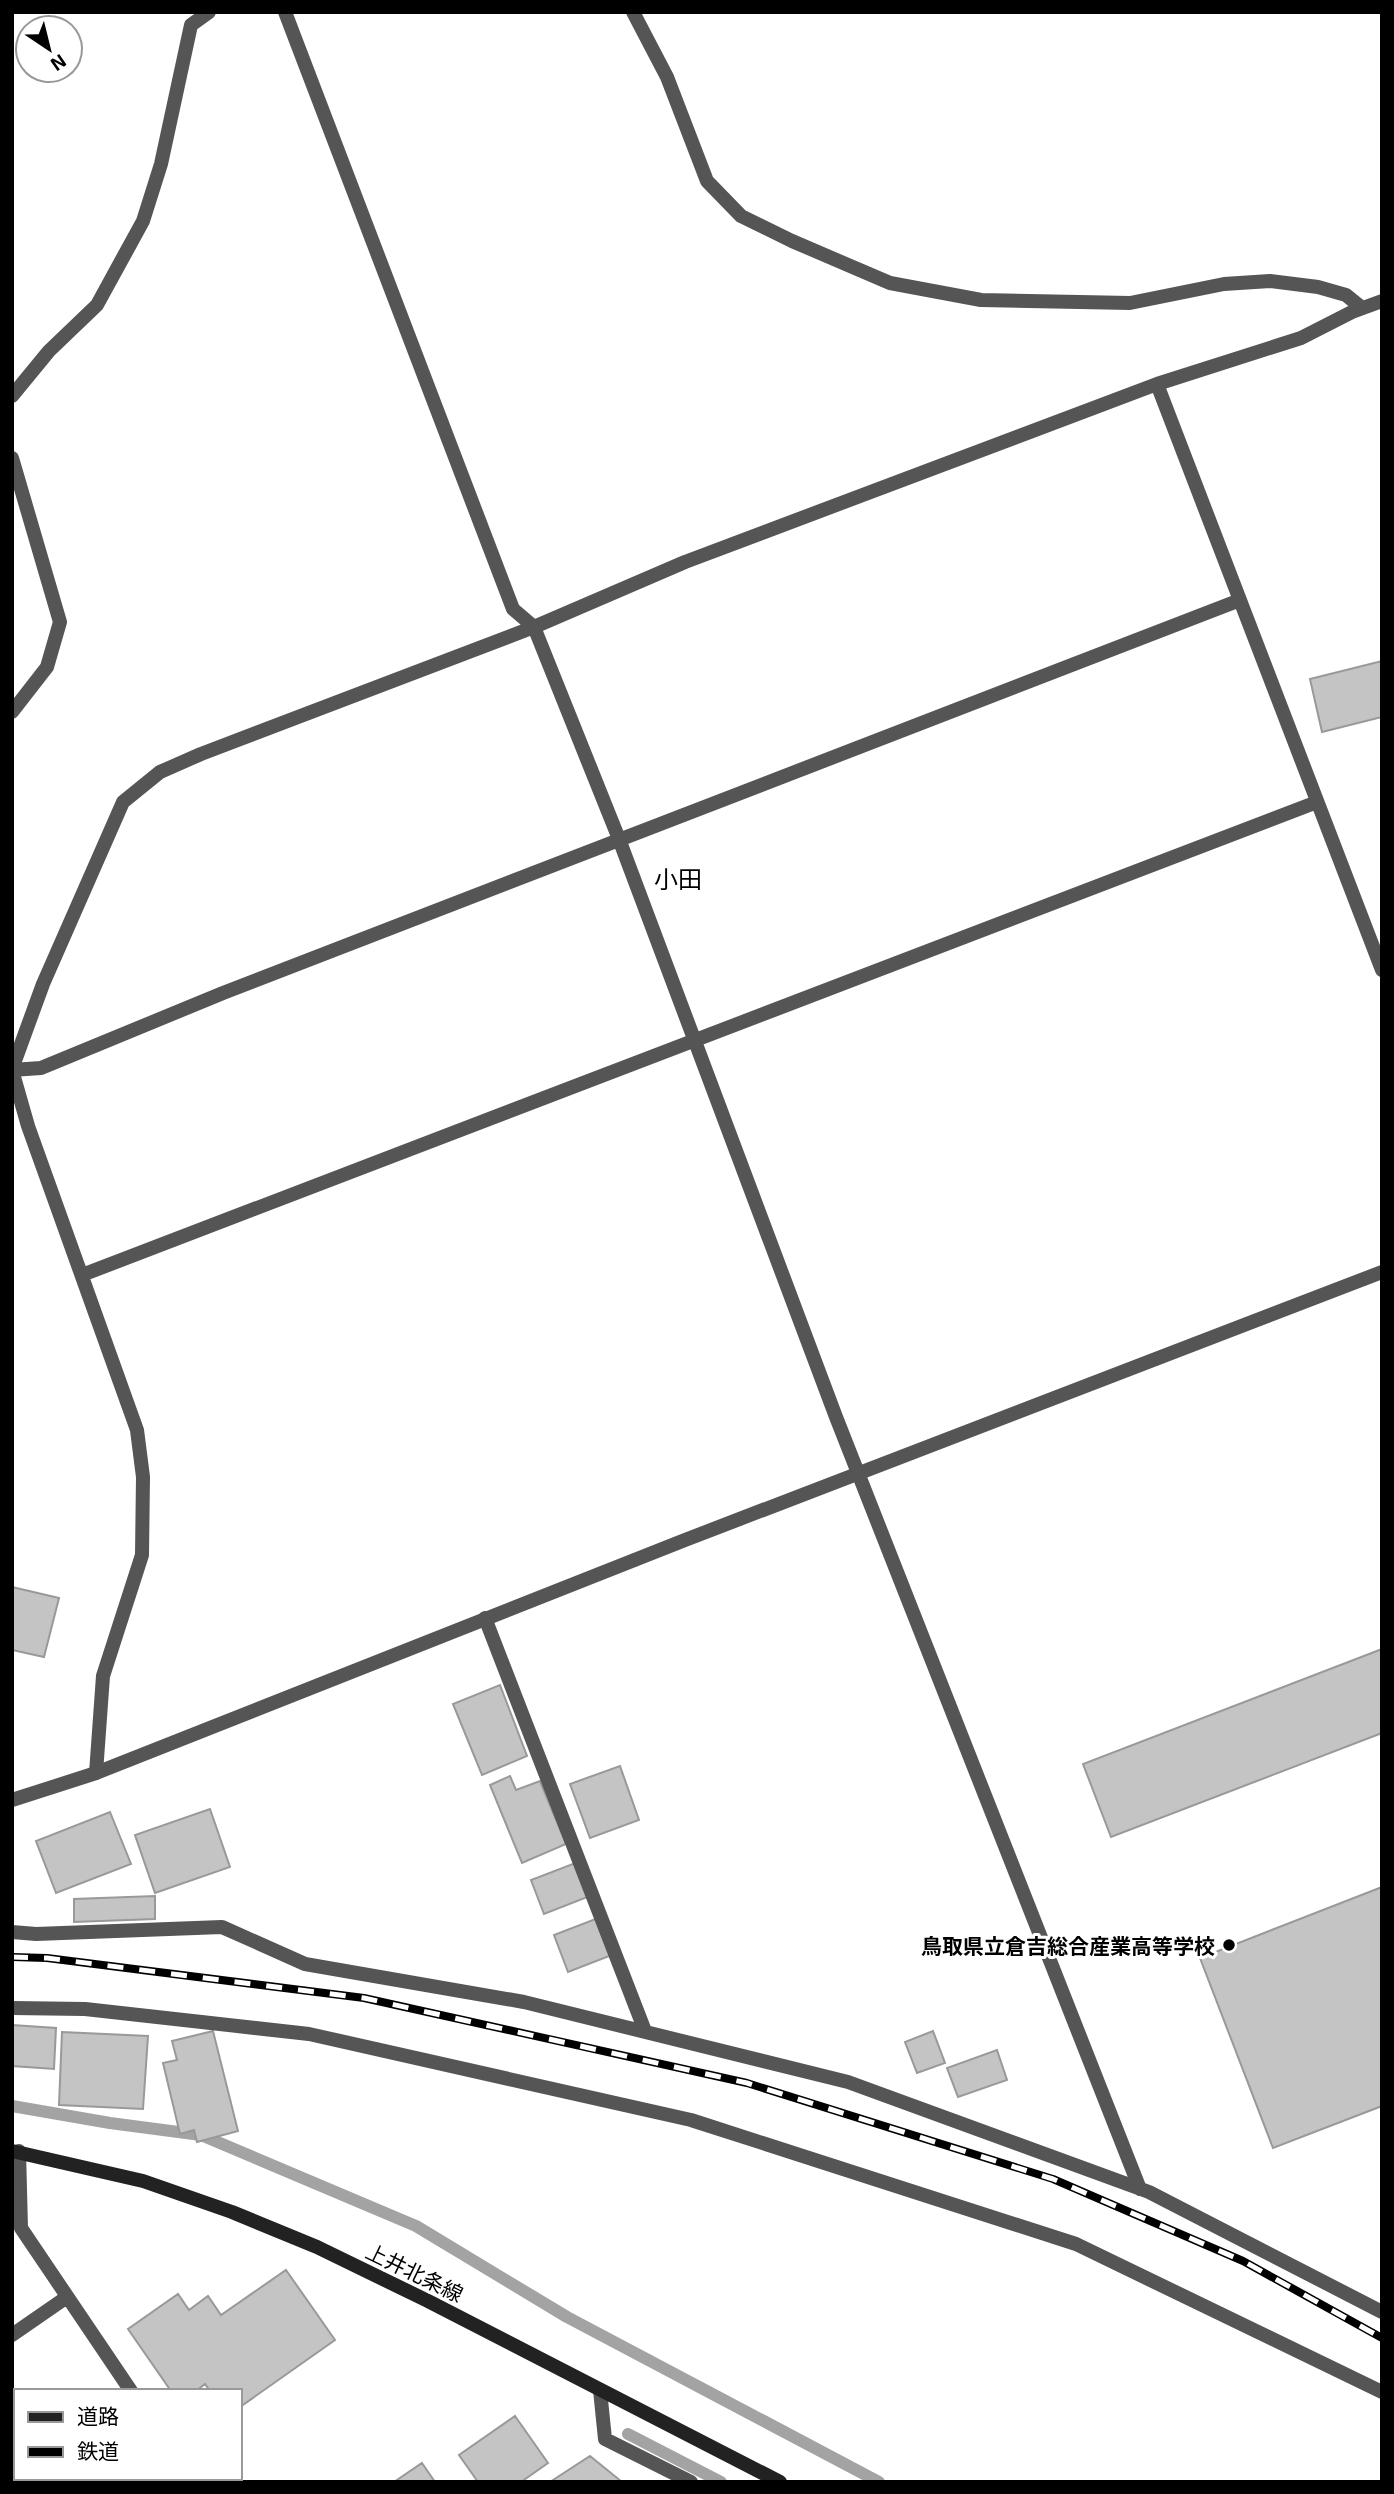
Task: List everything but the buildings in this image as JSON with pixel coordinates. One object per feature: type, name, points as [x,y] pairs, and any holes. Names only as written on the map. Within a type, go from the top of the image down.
[{"type":"main road","name":"上井北条線","points":[[16,2151],[143,2181],[232,2211],[329,2253],[780,2482]]},
{"type":"street","points":[[181,12],[191,25]]},
{"type":"street","points":[[12,396],[49,351],[97,305],[143,221],[161,164],[191,25],[209,12]]},
{"type":"street","points":[[285,12],[513,609],[534,627],[619,839],[859,1474],[1140,2189]]},
{"type":"street","points":[[634,12],[667,77],[706,181],[741,216],[890,283],[981,300],[1130,303],[1224,284],[1270,281],[1318,287],[1346,295],[1362,308]]},
{"type":"street","points":[[96,1773],[103,1676],[142,1555],[143,1477],[137,1430],[28,1126],[12,1070],[43,984],[123,802],[160,772],[201,754],[534,627],[685,562],[1157,384],[1301,338],[1382,301]]},
{"type":"street","points":[[1157,384],[1382,970]]},
{"type":"street","points":[[12,458],[60,622],[47,667],[12,712]]},
{"type":"street","points":[[12,1070],[41,1068],[223,993],[1240,600]]},
{"type":"street","points":[[82,1275],[1317,802]]},
{"type":"street","points":[[12,1800],[96,1773],[485,1618],[1382,1272]]},
{"type":"street","points":[[485,1618],[645,2031]]},
{"type":"street","points":[[12,1932],[36,1934],[222,1927],[305,1964],[523,2002],[848,2082],[1140,2189],[1382,2312]]},
{"type":"street","points":[[12,2008],[85,2009],[309,2034],[691,2120],[1076,2244],[1382,2392]]},
{"type":"street","points":[[16,2151],[21,2228],[130,2389]]},
{"type":"street","points":[[12,2335],[67,2297]]},
{"type":"street","points":[[600,2390],[605,2439],[691,2482]]},
{"type":"waterway","points":[[12,2106],[201,2135],[416,2226],[567,2317],[879,2482]]},
{"type":"waterway","points":[[628,2434],[721,2482]]},
{"type":"railway","points":[[12,1957],[47,1958],[364,1998],[747,2083],[1053,2179],[1243,2261],[1382,2338]]},
{"type":"place","name":"鳥取県立倉吉総合産業高等学校","points":[[1229,1945]]},
{"type":"district","name":"小田","points":[[678,878]]}]
